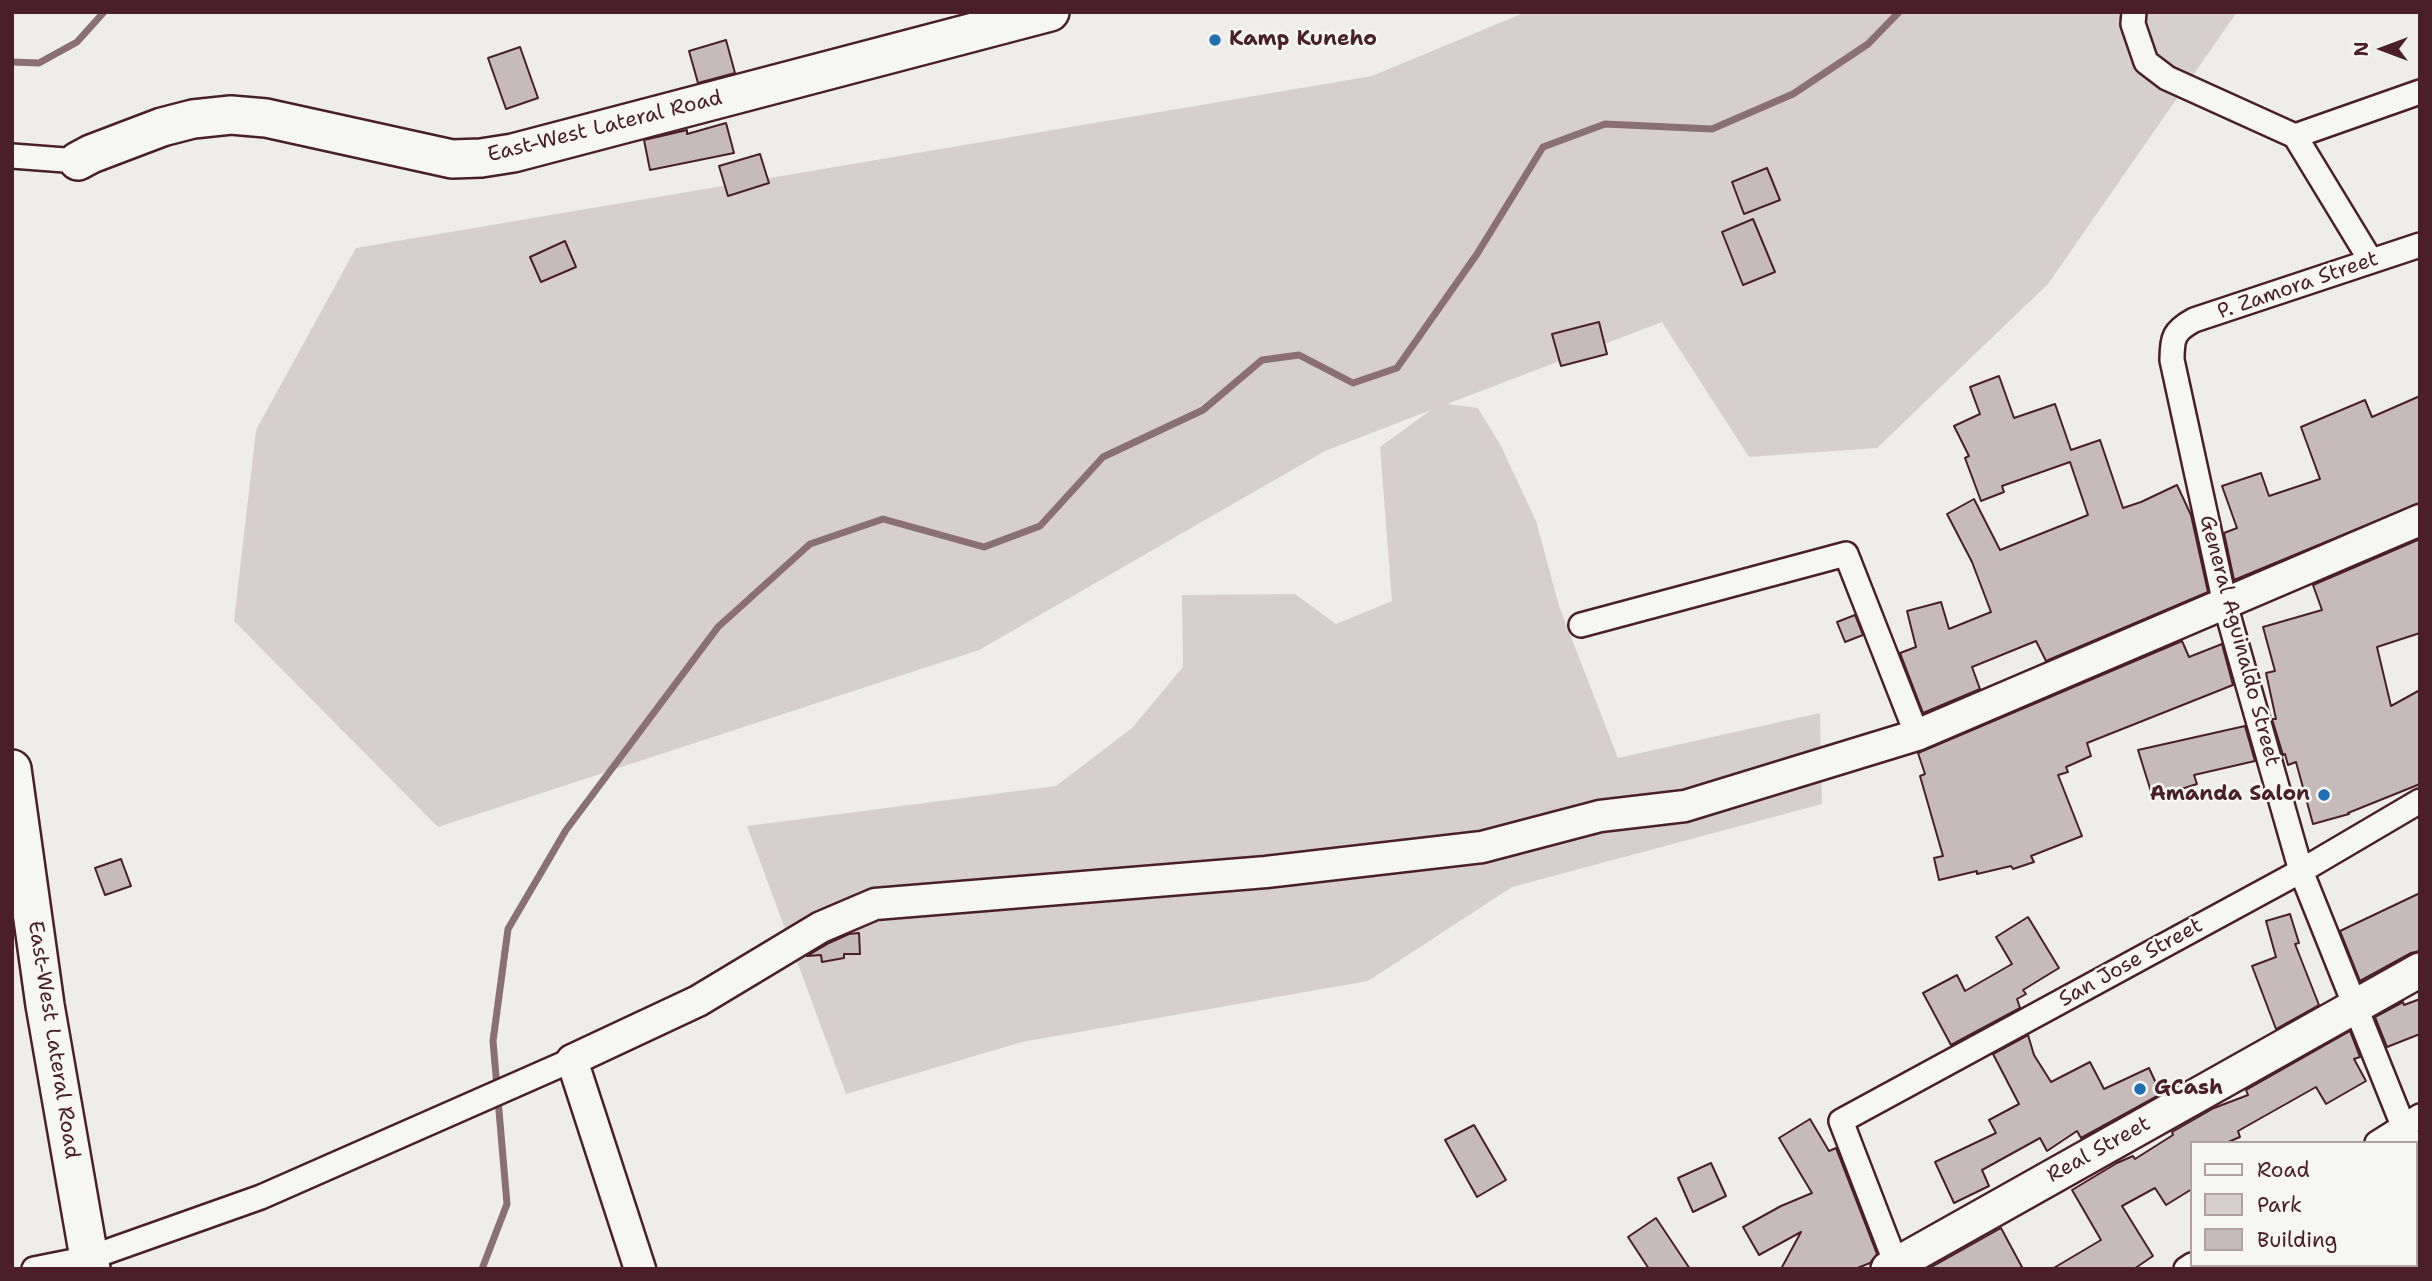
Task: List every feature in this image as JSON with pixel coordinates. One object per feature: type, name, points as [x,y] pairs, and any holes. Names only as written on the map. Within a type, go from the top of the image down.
[{"type":"main road","name":"East-West Lateral Road","points":[[78,161],[91,153],[162,127],[193,119],[231,115],[267,118],[452,159],[481,158],[513,153],[1050,12]]},
{"type":"main road","name":"East-West Lateral Road","points":[[12,769],[45,1005],[90,1264]]},
{"type":"main road","name":"Real Street","points":[[1894,1267],[2420,970]]},
{"type":"street","points":[[2134,12],[2133,24],[2146,62],[2167,78],[2295,136],[2371,261]]},
{"type":"street","points":[[2295,136],[2420,92]]},
{"type":"street","points":[[12,156],[78,161]]},
{"type":"street","name":"P. Zamora Street","points":[[2178,329],[2194,320],[2420,245]]},
{"type":"street","name":"General Aguinaldo Street","points":[[2178,329],[2172,345],[2172,360],[2225,604],[2301,871],[2354,1007],[2411,1128]]},
{"type":"street","points":[[34,1269],[90,1264],[261,1197],[572,1060],[698,1001],[821,928],[875,904],[1266,872],[1482,847],[1600,816],[1685,806],[1917,735],[2420,520]]},
{"type":"street","points":[[1581,625],[1846,554],[1917,735]]},
{"type":"street","name":"San Jose Street","points":[[1894,1267],[1841,1121],[2301,871],[2420,801]]},
{"type":"street","points":[[572,1060],[640,1269]]},
{"type":"street","points":[[2381,1141],[2411,1128]]},
{"type":"green space","points":[[1526,12],[2237,12],[2048,284],[1877,448],[1749,457],[1662,322],[1447,404],[1478,408],[1501,446],[1536,521],[1559,606],[1618,758],[1820,713],[1822,804],[1512,887],[1368,981],[1022,1042],[846,1094],[747,826],[1056,786],[1132,728],[1183,667],[1182,595],[1295,594],[1336,624],[1392,601],[1380,447],[1431,410],[1325,451],[979,650],[438,827],[234,621],[256,430],[356,248],[1372,76]]},
{"type":"building","points":[[726,40],[735,73],[698,83],[689,51]]},
{"type":"building","points":[[520,47],[538,98],[506,109],[488,58]]},
{"type":"building","points":[[726,123],[734,153],[650,170],[644,140],[687,130],[687,134]]},
{"type":"building","points":[[760,154],[769,183],[728,196],[719,166]]},
{"type":"building","points":[[1767,168],[1780,200],[1744,214],[1732,182]]},
{"type":"building","points":[[1753,219],[1775,272],[1743,285],[1722,232]]},
{"type":"building","points":[[565,241],[576,267],[541,282],[530,257]]},
{"type":"building","points":[[1599,322],[1607,354],[1561,366],[1552,334]]},
{"type":"building","points":[[1999,376],[2014,418],[2055,404],[2071,450],[2100,440],[2123,508],[2177,485],[2191,515],[2208,592],[2046,661],[2036,641],[1972,667],[1980,689],[1923,713],[1900,653],[1916,647],[1907,611],[1941,602],[1949,629],[1991,612],[1972,562],[1947,514],[1974,499],[2000,550],[2088,515],[2070,462],[2002,486],[2004,492],[1981,501],[1965,458],[1969,456],[1954,426],[1980,414],[1970,387]]},
{"type":"building","points":[[2420,396],[2420,503],[2234,580],[2224,533],[2237,528],[2222,486],[2261,473],[2269,496],[2320,479],[2301,427],[2365,400],[2372,417]]},
{"type":"building","points":[[2420,539],[2420,633],[2377,647],[2391,706],[2420,690],[2420,784],[2349,814],[2313,824],[2296,762],[2288,765],[2272,719],[2276,719],[2266,673],[2275,671],[2263,627],[2322,610],[2313,585]]},
{"type":"building","points":[[1855,615],[1863,635],[1845,642],[1837,622]]},
{"type":"building","points":[[2182,641],[2189,657],[2222,644],[2233,685],[2087,743],[2091,756],[2066,767],[2068,772],[2058,775],[2082,836],[2031,856],[2034,862],[2013,869],[2011,866],[1977,874],[1977,871],[1939,880],[1934,858],[1943,856],[1920,776],[1925,774],[1918,753]]},
{"type":"building","points":[[2245,726],[2255,761],[2194,775],[2197,784],[2153,798],[2138,750]]},
{"type":"building","points":[[121,859],[131,886],[105,895],[95,868]]},
{"type":"building","points":[[2420,893],[2420,951],[2411,953],[2360,981],[2340,931]]},
{"type":"building","points":[[2290,914],[2299,943],[2295,944],[2319,1005],[2276,1029],[2252,966],[2276,957],[2266,921]]},
{"type":"building","points":[[2028,917],[2059,968],[2023,990],[2026,994],[2017,999],[2020,1008],[1951,1045],[1923,993],[1957,975],[1965,991],[2012,964],[1996,937]]},
{"type":"building","points":[[859,933],[860,954],[844,954],[844,958],[822,962],[821,955],[807,956],[849,934]]},
{"type":"building","points":[[2420,999],[2420,1034],[2387,1047],[2375,1017],[2403,1002],[2404,1005]]},
{"type":"building","points":[[2350,1031],[2360,1057],[2354,1059],[2366,1081],[2326,1104],[2316,1087],[2238,1131],[2240,1137],[2231,1141],[2190,1141],[2190,1190],[2166,1205],[2155,1188],[2122,1206],[2153,1256],[2134,1269],[2052,1269],[2101,1240],[2072,1190],[2117,1163],[2133,1156],[2135,1159],[2173,1135],[2172,1132],[2214,1108],[2248,1095],[2246,1090]]},
{"type":"building","points":[[2028,1035],[2034,1055],[2051,1082],[2090,1062],[2104,1089],[2149,1068],[2161,1094],[2081,1138],[2077,1131],[2047,1151],[2040,1138],[1982,1170],[1989,1186],[1954,1203],[1935,1162],[1996,1133],[1989,1120],[2019,1104],[1993,1054]]},
{"type":"building","points":[[1810,1119],[1829,1151],[1836,1148],[1877,1254],[1870,1263],[1855,1269],[1781,1269],[1801,1232],[1759,1255],[1743,1227],[1812,1193],[1779,1138]]},
{"type":"building","points":[[1474,1125],[1506,1180],[1477,1197],[1445,1140]]},
{"type":"building","points":[[1711,1163],[1726,1196],[1693,1212],[1678,1178]]},
{"type":"building","points":[[1656,1218],[1690,1269],[1649,1269],[1628,1237]]},
{"type":"building","points":[[2001,1228],[2023,1269],[1928,1269]]},
{"type":"waterway","points":[[12,62],[39,63],[77,42],[104,12]]},
{"type":"waterway","points":[[482,1269],[507,1204],[493,1041],[508,929],[566,830],[718,627],[810,544],[883,519],[984,547],[1040,526],[1103,457],[1203,410],[1262,360],[1299,355],[1353,383],[1397,368],[1477,254],[1543,147],[1605,124],[1712,129],[1793,94],[1868,44],[1899,12]]},
{"type":"place","name":"Kamp Kuneho","points":[[1215,40]]},
{"type":"place","name":"Amanda Salon","points":[[2324,795]]},
{"type":"place","name":"GCash","points":[[2140,1089]]}]
